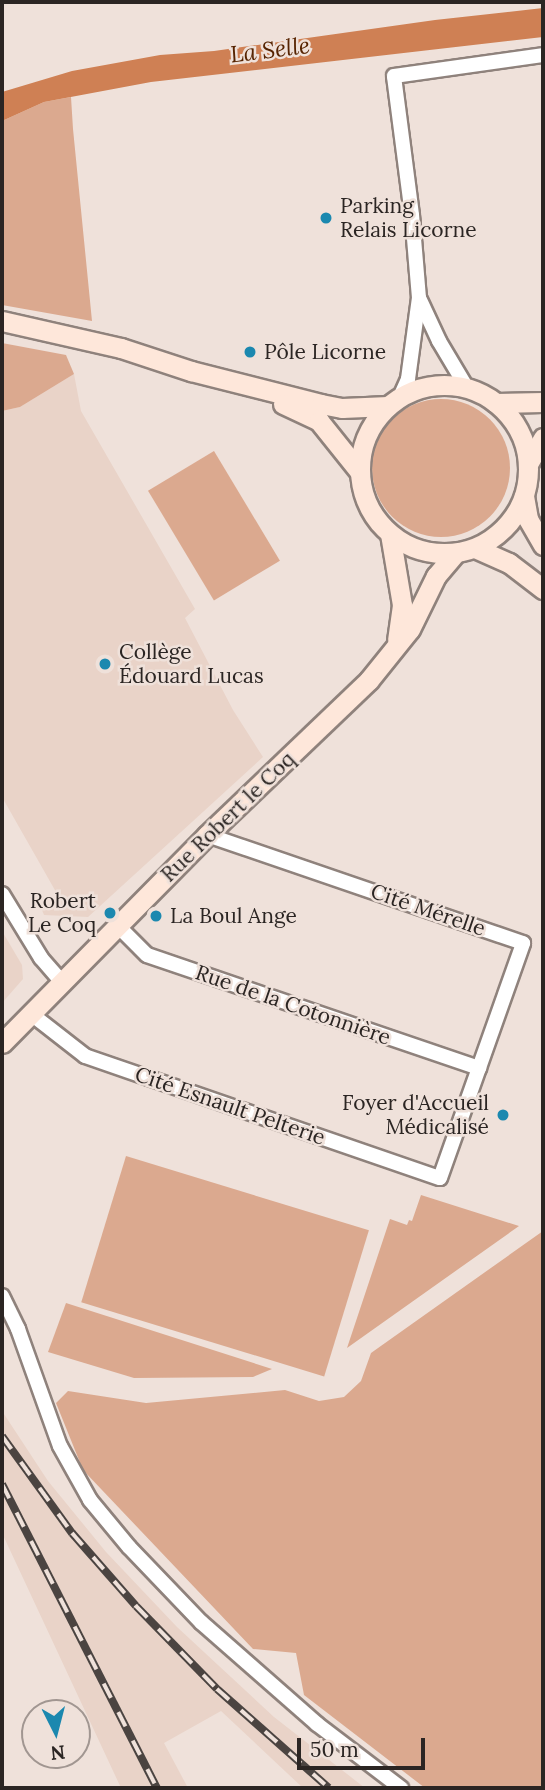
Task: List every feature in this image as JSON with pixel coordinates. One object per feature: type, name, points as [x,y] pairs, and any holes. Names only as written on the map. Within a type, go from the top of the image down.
[{"type":"main road","points":[[2,321],[121,348],[220,379],[342,408],[394,401],[432,386],[467,388],[496,403],[519,430],[528,464],[524,496],[528,519],[543,545]]},
{"type":"main road","points":[[220,379],[319,421],[359,471],[368,506],[390,534],[409,547],[432,553],[455,553],[475,548],[496,536],[513,518],[524,496]]},
{"type":"main road","points":[[359,471],[366,435],[394,401]]},
{"type":"main road","points":[[496,403],[543,402]]},
{"type":"main road","points":[[528,464],[543,438]]},
{"type":"main road","name":"Rue Robert le Coq","points":[[390,534],[402,606],[402,623],[394,648]]},
{"type":"main road","points":[[475,548],[492,553],[509,563],[543,589]]},
{"type":"main road","name":"Rue Robert le Coq","points":[[2,1043],[206,835],[327,723],[410,629],[436,576],[455,553]]},
{"type":"street","points":[[394,401],[408,379],[419,298],[412,215],[394,76],[543,55]]},
{"type":"street","points":[[419,298],[439,341],[467,388]]},
{"type":"street","name":"Cité Mérelle","points":[[206,835],[523,943],[479,1068]]},
{"type":"street","points":[[2,894],[41,958],[61,981]]},
{"type":"street","name":"Rue de la Cotonnière","points":[[117,925],[147,955],[479,1068]]},
{"type":"street","name":"Cité Esnault Pelterie","points":[[30,1013],[85,1056],[440,1178],[479,1068]]},
{"type":"street","points":[[2,1296],[22,1338],[68,1463],[97,1509],[202,1623],[317,1724],[401,1788]]},
{"type":"shaded area","points":[[71,97],[92,321],[2,305],[2,121],[44,102]]},
{"type":"shaded area","points":[[2,343],[66,355],[74,374],[20,407],[2,411]]},
{"type":"shaded area","name":"Collège Édouard Lucas","points":[[74,374],[81,411],[195,609],[185,618],[233,710],[263,757],[88,917],[44,915],[42,910],[60,899],[2,797],[2,411],[20,407]]},
{"type":"shaded area","points":[[441,399],[467,404],[490,419],[505,442],[510,468],[505,494],[490,517],[467,532],[441,537],[415,532],[392,517],[377,494],[372,468],[377,442],[392,419],[415,404]]},
{"type":"shaded area","points":[[214,451],[280,561],[214,600],[148,491]]},
{"type":"shaded area","points":[[2,931],[22,965],[23,979],[2,1003]]},
{"type":"shaded area","points":[[126,1156],[369,1230],[324,1377],[81,1302]]},
{"type":"shaded area","points":[[421,1195],[519,1226],[347,1348],[390,1219],[407,1225],[409,1220],[412,1221]]},
{"type":"shaded area","points":[[543,1231],[543,1788],[425,1788],[304,1695],[296,1653],[253,1649],[83,1470],[56,1403],[68,1391],[146,1403],[285,1390],[319,1401],[344,1397],[361,1381],[371,1353]]},
{"type":"shaded area","points":[[66,1303],[272,1369],[253,1377],[134,1378],[48,1352]]},
{"type":"shaded area","points":[[2,1411],[48,1481],[106,1552],[177,1627],[274,1717],[365,1788],[303,1788],[221,1711],[164,1743],[188,1788],[121,1788],[91,1724],[91,1699],[79,1699],[2,1533]]},
{"type":"water","name":"La Selle","points":[[543,8],[543,37],[151,82],[44,102],[2,121],[2,92],[72,71],[160,55],[214,51]]},
{"type":"railway","points":[[2,1436],[72,1533],[136,1606],[217,1689],[329,1788]]},
{"type":"railway","points":[[2,1484],[157,1788]]},
{"type":"place","name":"Parking Relais Licorne","points":[[326,218]]},
{"type":"place","name":"Pôle Licorne","points":[[250,352]]},
{"type":"place","name":"Collège Édouard Lucas","points":[[105,664]]},
{"type":"place","name":"Robert Le Coq","points":[[110,913]]},
{"type":"place","name":"La Boul Ange","points":[[156,916]]},
{"type":"place","name":"Foyer d'Accueil Médicalisé","points":[[503,1115]]}]
